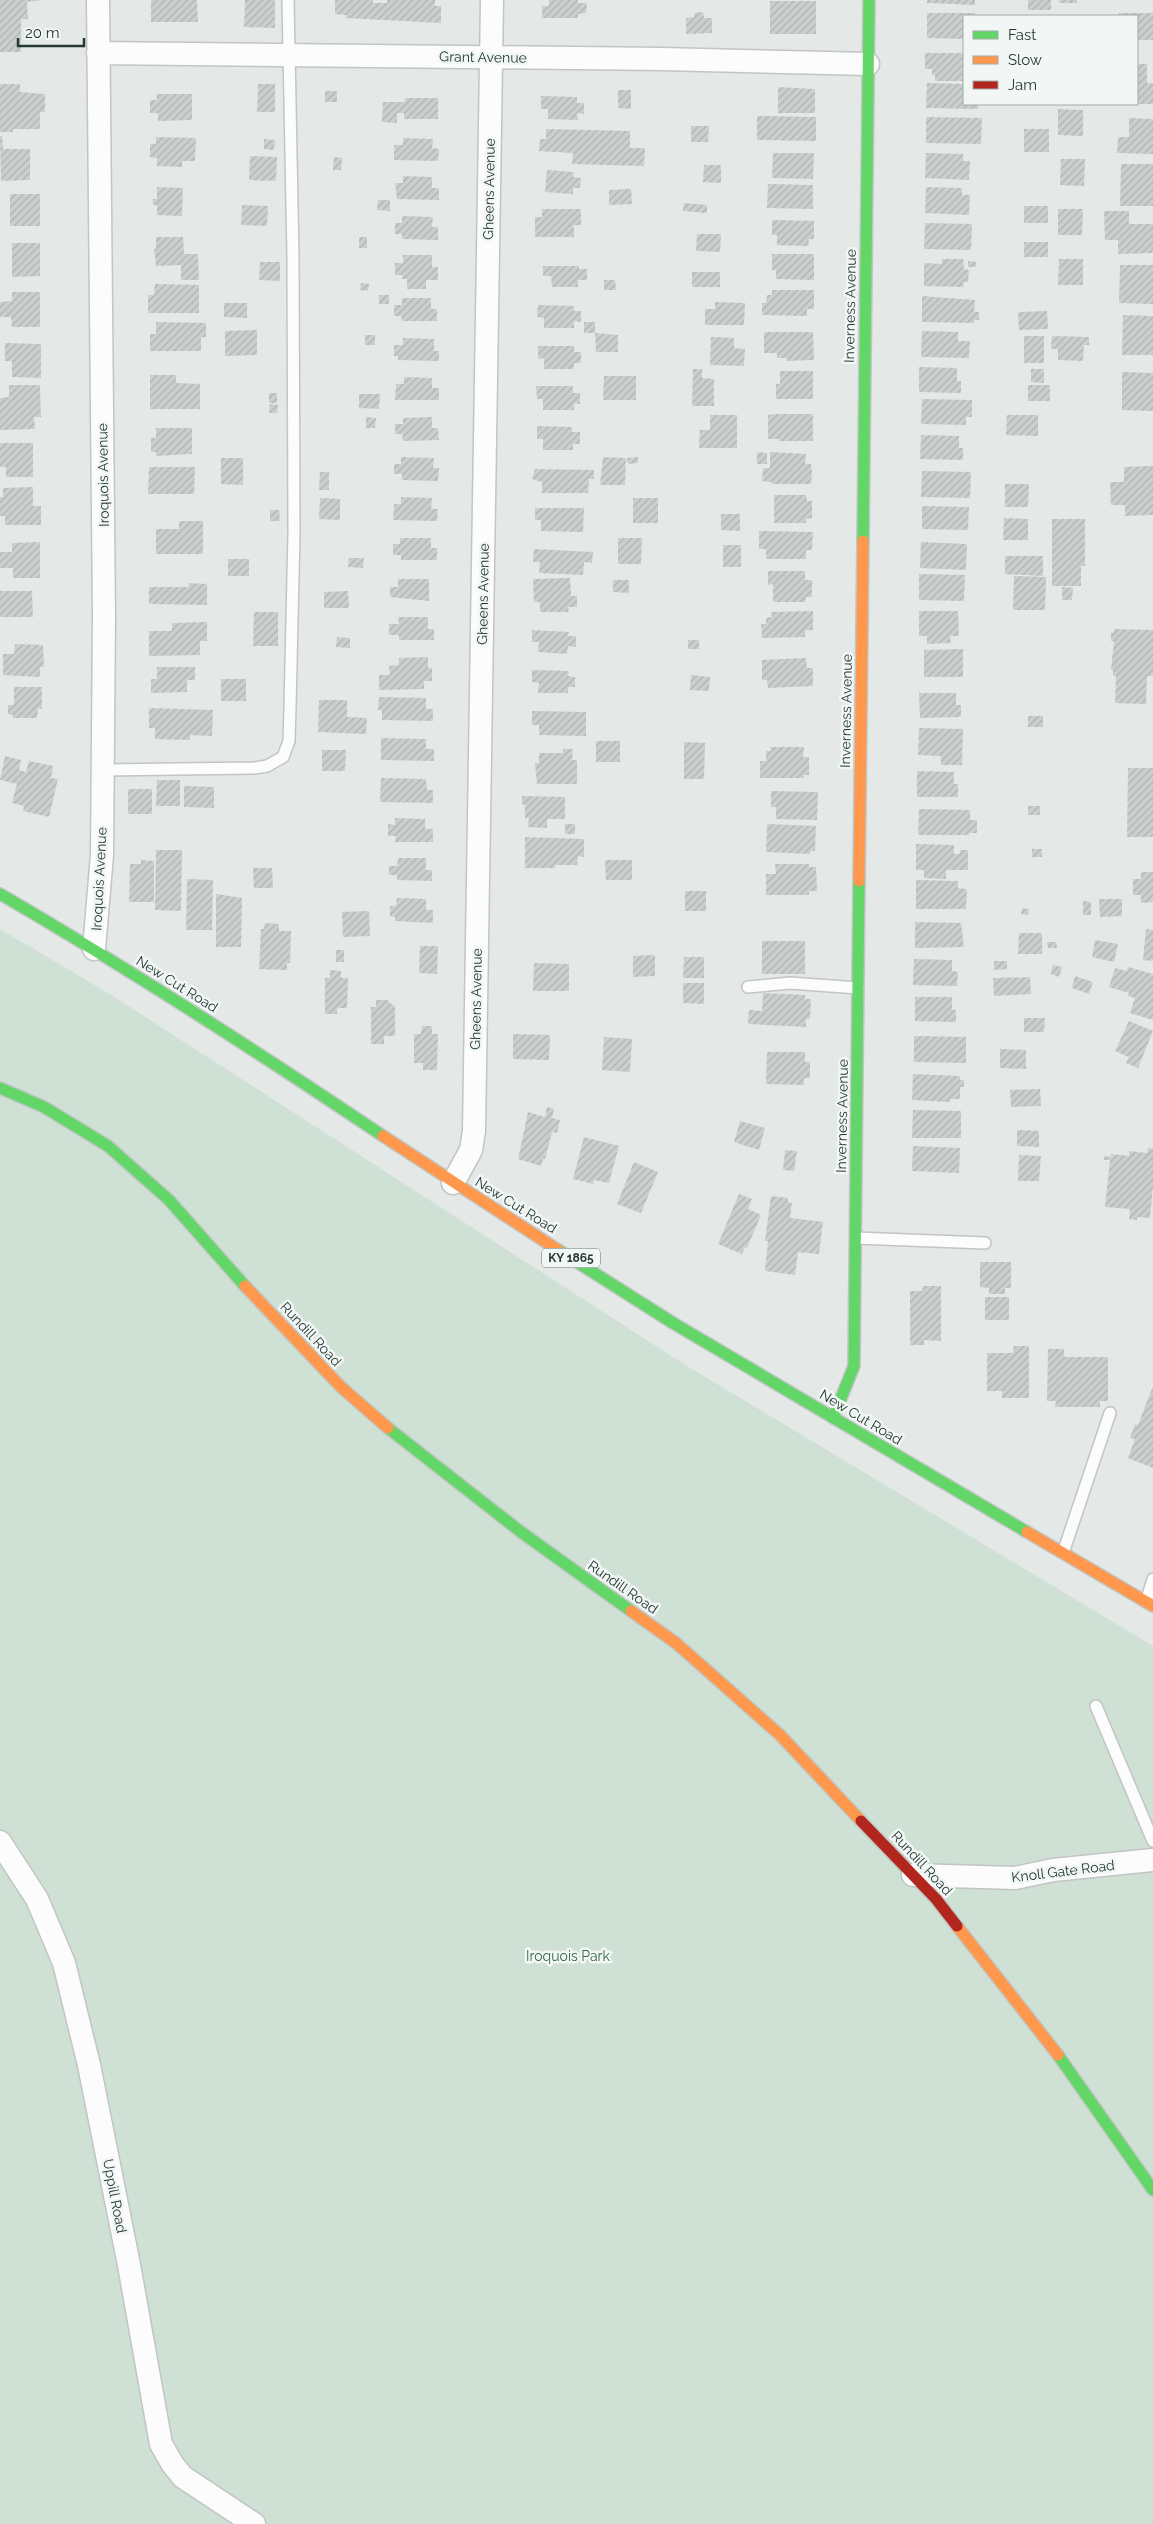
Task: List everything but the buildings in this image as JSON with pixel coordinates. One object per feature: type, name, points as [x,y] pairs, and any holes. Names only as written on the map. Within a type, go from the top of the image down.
[{"type":"street","name":"Iroquois Avenue","points":[[94,949],[102,855],[104,617],[98,0]]},
{"type":"street","name":"Gheens Avenue","points":[[453,1183],[471,1150],[474,1131],[492,0]]},
{"type":"street","name":"Inverness Avenue","points":[[833,1418],[848,1385],[854,1366],[869,0]]},
{"type":"street","name":"Grant Avenue","points":[[98,54],[492,57],[868,64]]},
{"type":"street","name":"New Cut Road","points":[[0,894],[94,949],[268,1059],[453,1183],[673,1323],[1150,1604]]},
{"type":"street","name":"Rundill Road","points":[[0,1088],[44,1107],[108,1146],[176,1207],[276,1320],[368,1412],[521,1532],[676,1643],[738,1695],[813,1768],[913,1875],[952,1920],[1045,2037],[1153,2190]]},
{"type":"street","name":"Uppill Road","points":[[0,1842],[37,1899],[64,1963],[89,2064],[126,2246],[161,2444],[172,2465],[183,2477],[254,2524]]},
{"type":"street","name":"Knoll Gate Road","points":[[913,1875],[1015,1878],[1053,1870],[1153,1860]]},
{"type":"lane","points":[[102,770],[254,768],[276,762],[287,750],[290,707],[294,533],[288,0]]},
{"type":"lane","points":[[748,986],[790,983],[858,988]]},
{"type":"lane","points":[[856,1238],[985,1243]]},
{"type":"lane","points":[[1063,1553],[1110,1413]]},
{"type":"lane","points":[[1150,1604],[1153,1579]]},
{"type":"lane","points":[[1096,1706],[1153,1841]]},
{"type":"green space","name":"Iroquois Park","points":[[0,929],[108,993],[687,1366],[1153,1646],[1153,2524],[0,2524]]},
{"type":"traffic: fast","points":[[863,541],[869,0]]},
{"type":"traffic: fast","points":[[833,1418],[854,1366],[859,881]]},
{"type":"traffic: fast","points":[[0,894],[194,1012],[383,1136]]},
{"type":"traffic: fast","points":[[0,1088],[44,1107],[108,1146],[169,1200],[245,1286]]},
{"type":"traffic: fast","points":[[558,1250],[673,1323],[1027,1532]]},
{"type":"traffic: fast","points":[[388,1428],[521,1532],[631,1611]]},
{"type":"traffic: fast","points":[[1058,2055],[1153,2190]]},
{"type":"traffic: slow","points":[[859,881],[863,541]]},
{"type":"traffic: slow","points":[[383,1136],[558,1250]]},
{"type":"traffic: slow","points":[[245,1286],[341,1387],[388,1428]]},
{"type":"traffic: slow","points":[[1027,1532],[1153,1606]]},
{"type":"traffic: slow","points":[[631,1611],[676,1643],[780,1735],[861,1821]]},
{"type":"traffic: slow","points":[[957,1926],[1058,2055]]},
{"type":"traffic: jam","points":[[861,1821],[936,1899],[957,1926]]}]
